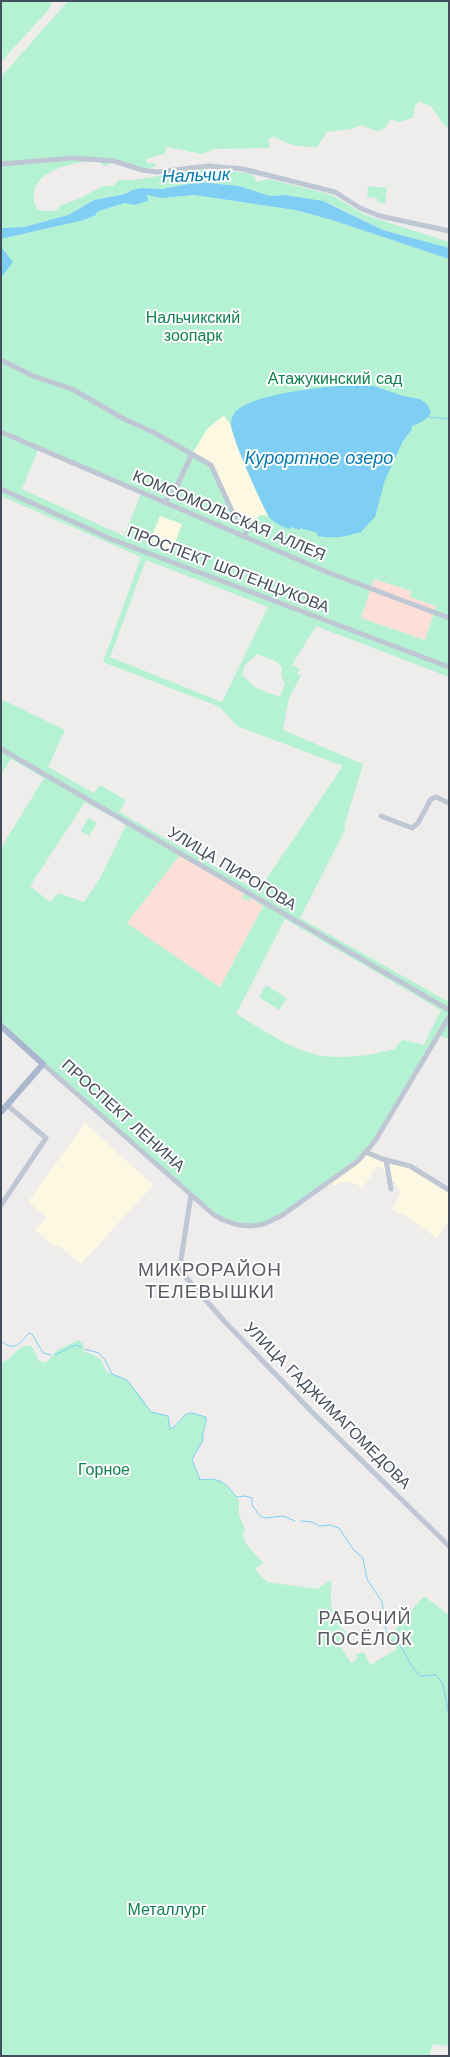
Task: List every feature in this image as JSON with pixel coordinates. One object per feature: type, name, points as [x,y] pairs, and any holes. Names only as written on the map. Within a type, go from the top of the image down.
[{"type":"main road","name":"ПРОСПЕКТ ЛЕНИНА","points":[[1,1026],[43,1064]]},
{"type":"main road","points":[[1,1112],[43,1064]]},
{"type":"street","points":[[1,164],[73,158],[114,161],[142,170],[157,172],[208,166],[243,169],[335,192],[360,208],[380,216],[449,231]]},
{"type":"street","points":[[1,360],[33,376],[72,389],[211,465],[233,513],[239,519],[250,524],[244,538]]},
{"type":"street","name":"КОМСОМОЛЬСКАЯ АЛЛЕЯ","points":[[1,432],[244,538],[337,576],[449,618]]},
{"type":"street","points":[[164,502],[175,490],[192,454]]},
{"type":"street","name":"ПРОСПЕКТ ШОГЕНЦУКОВА","points":[[1,489],[111,539],[449,668]]},
{"type":"street","name":"УЛИЦА ПИРОГОВА","points":[[1,749],[449,1010]]},
{"type":"street","points":[[381,816],[412,828],[418,823],[431,798],[436,797],[449,802]]},
{"type":"street","points":[[449,1018],[366,1152],[415,1168],[449,1190]]},
{"type":"street","name":"ПРОСПЕКТ ЛЕНИНА","points":[[43,1064],[214,1215],[229,1223],[244,1226],[256,1225],[282,1216],[354,1164],[366,1152]]},
{"type":"street","points":[[1,1205],[46,1138],[7,1105]]},
{"type":"street","points":[[386,1160],[391,1189]]},
{"type":"street","name":"УЛИЦА ГАДЖИМАГОМЕДОВА","points":[[191,1195],[180,1266],[183,1274],[219,1316],[449,1546]]},
{"type":"shaded area","points":[[224,415],[230,424],[240,454],[269,516],[250,526],[239,519],[192,454],[207,429]]},
{"type":"shaded area","points":[[160,516],[182,524],[172,552],[153,545],[150,540]]},
{"type":"shaded area","points":[[374,579],[412,591],[410,597],[436,606],[425,640],[361,618]]},
{"type":"shaded area","points":[[179,856],[244,893],[242,898],[248,901],[251,898],[263,906],[220,987],[127,923]]},
{"type":"shaded area","points":[[85,1123],[153,1185],[81,1264],[58,1245],[55,1247],[35,1230],[47,1217],[28,1202]]},
{"type":"shaded area","points":[[366,1152],[406,1164],[449,1190],[449,1220],[437,1238],[392,1209],[401,1193],[394,1181],[389,1180],[384,1170],[377,1166],[363,1188],[344,1181],[334,1186],[331,1181]]},
{"type":"green space","points":[[1,1],[52,1],[49,9],[1,62]]},
{"type":"green space","points":[[68,1],[449,1],[449,129],[430,106],[419,102],[415,106],[413,118],[398,122],[390,119],[385,128],[379,131],[362,125],[351,129],[327,132],[317,147],[294,145],[273,136],[268,140],[270,148],[214,149],[202,154],[167,147],[164,154],[146,159],[148,164],[153,163],[156,166],[152,168],[136,166],[116,159],[107,166],[102,165],[100,161],[89,161],[64,166],[52,171],[43,178],[36,186],[34,197],[37,209],[41,211],[55,211],[62,205],[81,198],[103,186],[113,186],[119,180],[134,180],[201,169],[249,173],[255,177],[256,182],[268,179],[332,195],[365,215],[449,242],[449,248],[383,230],[333,205],[284,195],[270,196],[239,186],[199,182],[162,189],[141,188],[132,190],[125,194],[94,200],[68,215],[24,227],[1,228],[1,77]]},
{"type":"green space","points":[[368,186],[387,188],[385,203],[377,202],[377,198],[367,197]]},
{"type":"green space","points":[[147,195],[162,198],[194,195],[295,210],[332,220],[449,259],[449,677],[316,626],[292,665],[300,669],[297,674],[301,676],[289,698],[283,730],[363,764],[344,827],[346,828],[300,918],[447,1001],[449,999],[449,1039],[438,1035],[366,1152],[281,1216],[256,1225],[223,1220],[1,1026],[1,848],[44,778],[11,759],[1,775],[1,699],[65,730],[48,767],[94,793],[100,785],[126,800],[119,812],[258,891],[343,766],[237,726],[220,707],[103,662],[141,557],[1,496],[1,239],[84,220],[96,215],[97,212],[125,203],[134,205]],"holes":[[[224,415],[230,424],[240,454],[268,516],[260,515],[250,525],[233,513],[211,465],[192,454],[207,429]],[[38,450],[141,494],[124,536],[22,489]],[[160,516],[182,524],[172,552],[153,545],[154,542],[150,540]],[[146,560],[268,607],[222,702],[110,657]],[[374,579],[411,591],[410,597],[436,606],[425,640],[361,618]],[[257,654],[277,662],[282,668],[281,676],[285,684],[280,697],[256,688],[242,675],[245,665]],[[85,802],[126,825],[99,880],[84,902],[58,893],[50,902],[30,886]],[[179,856],[244,892],[242,898],[248,901],[251,898],[263,906],[220,987],[127,923]],[[285,919],[441,1010],[424,1045],[402,1040],[395,1049],[357,1056],[337,1057],[308,1053],[287,1044],[236,1014]]]},
{"type":"green space","points":[[88,818],[97,823],[89,836],[81,831]]},
{"type":"green space","points":[[266,985],[287,998],[279,1010],[259,997]]},
{"type":"green space","points":[[78,1340],[83,1344],[83,1352],[93,1354],[99,1359],[107,1373],[128,1382],[151,1412],[168,1416],[170,1429],[186,1414],[192,1413],[206,1417],[203,1440],[192,1459],[200,1480],[207,1479],[223,1483],[239,1501],[239,1514],[245,1530],[242,1535],[247,1545],[263,1563],[255,1569],[267,1582],[317,1589],[331,1580],[332,1607],[344,1623],[340,1627],[348,1633],[338,1642],[351,1663],[357,1659],[356,1654],[364,1652],[370,1665],[397,1649],[389,1636],[424,1596],[449,1615],[449,2046],[433,2044],[429,2056],[1,2056],[1,1362],[6,1361],[20,1349],[27,1346],[32,1347],[39,1361],[46,1363],[56,1351]]},
{"type":"water","points":[[199,182],[239,186],[270,196],[284,195],[323,201],[383,230],[449,248],[449,259],[332,220],[295,210],[194,195],[162,198],[147,195],[148,201],[134,205],[125,203],[97,212],[96,215],[84,220],[1,239],[1,228],[24,227],[68,215],[94,200],[125,194],[141,188],[162,189]]},
{"type":"water","points":[[1,247],[13,262],[1,278]]},
{"type":"water","name":"Курортное озеро","points":[[371,385],[403,396],[420,399],[427,404],[431,412],[425,420],[411,427],[412,429],[403,441],[385,480],[375,517],[360,533],[342,537],[322,537],[317,536],[318,533],[300,528],[300,530],[291,527],[290,529],[282,526],[270,518],[266,511],[241,455],[232,430],[231,420],[235,412],[244,405],[257,400],[307,389]]},
{"type":"waterway","points":[[428,417],[449,419]]},
{"type":"waterway","points":[[1,1341],[6,1345],[14,1346],[20,1343],[29,1333],[32,1334],[43,1353],[51,1355]]},
{"type":"waterway","points":[[55,1355],[75,1345],[81,1347]]},
{"type":"waterway","points":[[84,1349],[99,1353],[112,1374],[127,1380],[151,1412],[168,1416],[170,1429],[186,1414],[192,1413],[206,1417],[203,1440],[192,1459],[200,1480],[217,1480],[225,1484],[236,1497],[245,1496],[252,1498],[252,1505],[259,1515],[264,1518],[283,1516],[295,1521]]},
{"type":"waterway","points":[[301,1521],[312,1522],[319,1526],[330,1525],[339,1528],[353,1549],[363,1558],[367,1579],[382,1602],[387,1638],[400,1645],[412,1667],[421,1676],[436,1675],[443,1684],[449,1716]]},
{"type":"district","name":"МИКРОРАЙОН ТЕЛЕВЫШКИ","points":[[210,1281]]},
{"type":"district","name":"РАБОЧИЙ ПОСЁЛОК","points":[[365,1629]]},
{"type":"water label","name":"Нальчик","points":[[196,176]]},
{"type":"park label","name":"Нальчикский зоопарк","points":[[193,327]]},
{"type":"park label","name":"Атажукинский сад","points":[[335,379]]},
{"type":"park label","name":"Горное","points":[[104,1470]]},
{"type":"park label","name":"Металлург","points":[[167,1910]]}]
